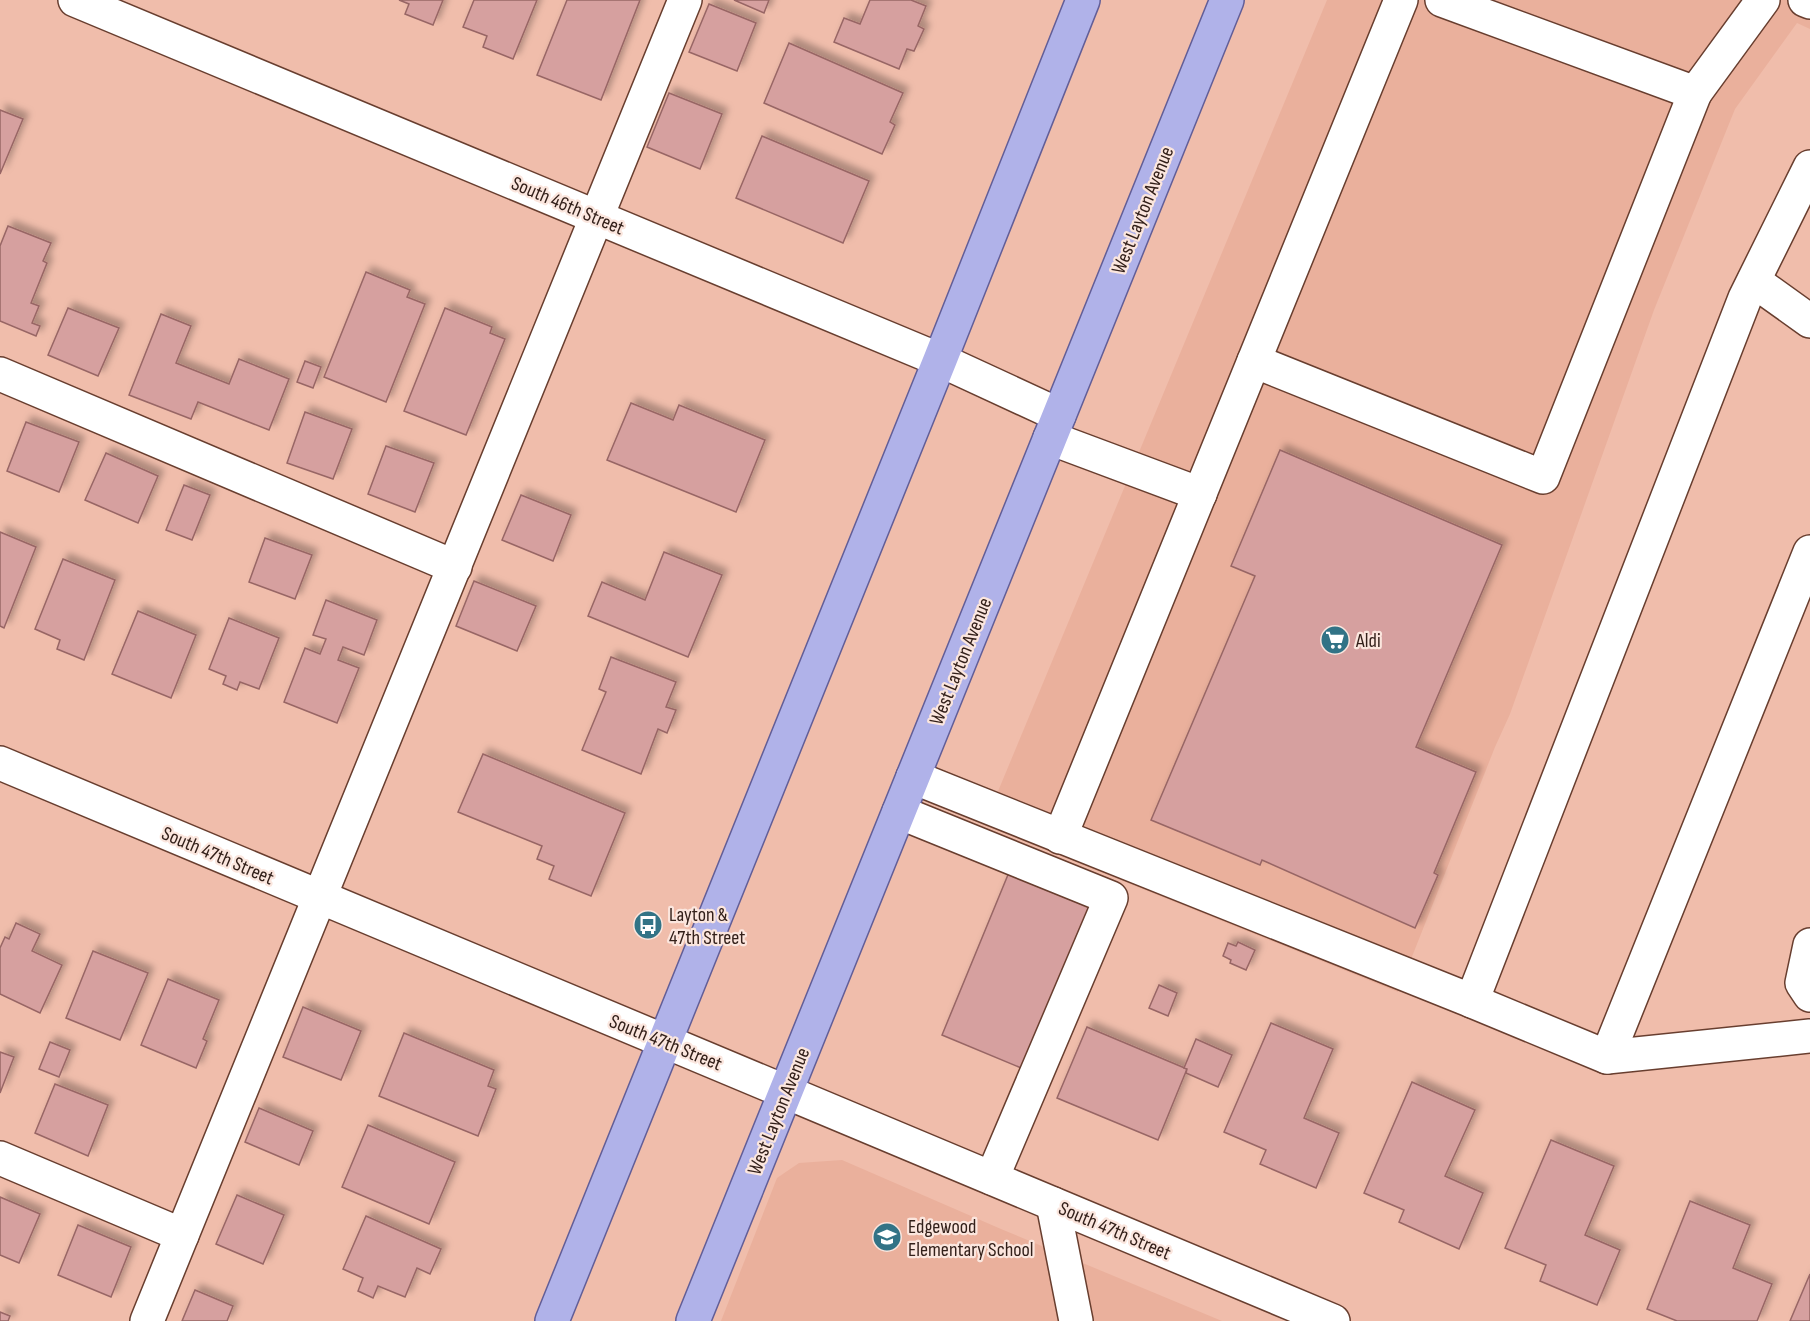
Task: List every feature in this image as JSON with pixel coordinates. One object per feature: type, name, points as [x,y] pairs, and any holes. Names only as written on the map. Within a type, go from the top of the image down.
[{"type":"main road","points":[[552,1321],[1083,0]]},
{"type":"main road","name":"West Layton Avenue","points":[[693,1321],[1227,0]]},
{"type":"street","name":"South 46th Street","points":[[75,0],[940,360],[1054,427],[1200,494]]},
{"type":"street","points":[[147,1321],[685,0]]},
{"type":"street","points":[[1060,837],[1401,0]]},
{"type":"street","points":[[1442,0],[1695,93]]},
{"type":"street","points":[[1254,361],[1544,477],[1695,93],[1763,0]]},
{"type":"street","points":[[1805,0],[1810,2]]},
{"type":"street","points":[[1472,1001],[1745,298],[1810,167]]},
{"type":"street","points":[[1754,281],[1810,321]]},
{"type":"street","points":[[0,374],[455,567]]},
{"type":"street","points":[[1607,1057],[1810,552]]},
{"type":"street","name":"South 47th Street","points":[[0,763],[1333,1321]]},
{"type":"street","points":[[913,777],[1607,1057],[1810,1036]]},
{"type":"street","points":[[899,812],[1111,898],[992,1178]]},
{"type":"street","points":[[1810,945],[1803,983],[1810,995]]},
{"type":"street","points":[[0,1158],[182,1235]]},
{"type":"street","points":[[1053,1204],[1076,1321]]},
{"type":"shaded area","points":[[1327,0],[1810,0],[1810,29],[1797,23],[1735,109],[1654,310],[1510,714],[1398,992],[984,825]]},
{"type":"shaded area","name":"Edgewood Elementary School","points":[[842,1160],[1222,1321],[721,1321],[777,1178],[799,1163]]},
{"type":"building","points":[[399,0],[443,0],[433,25],[405,14],[409,4]]},
{"type":"building","points":[[474,0],[537,0],[513,59],[483,47],[487,36],[463,27]]},
{"type":"building","points":[[567,0],[640,0],[601,100],[537,75]]},
{"type":"building","points":[[734,0],[769,0],[764,13]]},
{"type":"building","points":[[870,0],[911,0],[926,6],[918,26],[924,29],[914,51],[907,49],[899,69],[834,42],[844,18],[860,24]]},
{"type":"building","points":[[709,4],[756,23],[737,71],[689,52]]},
{"type":"building","points":[[789,43],[903,93],[890,122],[895,125],[882,154],[764,103]]},
{"type":"building","points":[[669,93],[722,114],[700,169],[647,147]]},
{"type":"building","points":[[0,110],[23,119],[0,174]]},
{"type":"building","points":[[762,136],[869,181],[843,243],[736,198]]},
{"type":"building","points":[[8,226],[51,243],[43,261],[47,263],[31,303],[39,306],[32,323],[40,326],[36,336],[0,321],[0,246]]},
{"type":"building","points":[[366,272],[410,290],[407,297],[425,304],[386,402],[324,377]]},
{"type":"building","points":[[68,308],[119,328],[98,376],[48,355]]},
{"type":"building","points":[[445,308],[492,327],[490,333],[505,339],[466,435],[404,411]]},
{"type":"building","points":[[161,314],[191,326],[176,363],[229,384],[239,359],[289,379],[269,430],[198,402],[191,419],[129,395]]},
{"type":"building","points":[[305,361],[321,367],[313,388],[297,382]]},
{"type":"building","points":[[631,403],[673,420],[679,405],[765,440],[736,512],[607,460]]},
{"type":"building","points":[[305,412],[352,429],[333,479],[287,463]]},
{"type":"building","points":[[26,422],[79,442],[59,492],[7,471]]},
{"type":"building","points":[[386,446],[434,463],[415,512],[368,494]]},
{"type":"building","points":[[1280,450],[1502,545],[1416,747],[1476,772],[1434,873],[1438,875],[1415,928],[1262,860],[1260,865],[1151,820],[1255,576],[1231,566]]},
{"type":"building","points":[[106,453],[158,476],[138,523],[85,500]]},
{"type":"building","points":[[184,485],[210,495],[192,540],[166,530]]},
{"type":"building","points":[[521,495],[571,515],[553,561],[502,540]]},
{"type":"building","points":[[0,532],[36,547],[4,628],[0,626]]},
{"type":"building","points":[[265,538],[312,555],[295,599],[249,582]]},
{"type":"building","points":[[664,552],[722,575],[688,657],[588,616],[602,582],[645,600]]},
{"type":"building","points":[[63,559],[115,580],[84,660],[57,649],[60,640],[35,629]]},
{"type":"building","points":[[474,581],[536,606],[517,651],[456,626]]},
{"type":"building","points":[[326,600],[377,620],[364,655],[343,647],[338,660],[359,668],[337,723],[284,702],[305,648],[320,654],[326,639],[313,635]]},
{"type":"building","points":[[138,611],[196,635],[171,698],[112,674]]},
{"type":"building","points":[[229,618],[279,638],[259,689],[240,682],[237,690],[223,684],[226,676],[209,669]]},
{"type":"building","points":[[611,657],[676,682],[666,707],[676,710],[667,733],[658,729],[641,774],[582,750],[606,692],[599,689]]},
{"type":"building","points":[[483,754],[625,813],[591,896],[549,879],[554,866],[537,859],[542,846],[458,812]]},
{"type":"building","points":[[1012,865],[1096,900],[1026,1070],[942,1035]]},
{"type":"building","points":[[16,923],[40,934],[32,951],[62,965],[40,1013],[0,994],[0,948],[5,937],[9,939]]},
{"type":"building","points":[[1238,942],[1255,950],[1246,970],[1230,963],[1231,960],[1223,956],[1228,943],[1236,946]]},
{"type":"building","points":[[93,951],[148,973],[120,1040],[66,1018]]},
{"type":"building","points":[[168,979],[219,1000],[203,1039],[207,1041],[196,1068],[141,1045]]},
{"type":"building","points":[[1159,985],[1177,993],[1168,1016],[1149,1008]]},
{"type":"building","points":[[303,1007],[361,1031],[341,1080],[283,1057]]},
{"type":"building","points":[[1271,1023],[1333,1049],[1304,1118],[1339,1133],[1316,1188],[1260,1164],[1266,1150],[1224,1132]]},
{"type":"building","points":[[1087,1027],[1187,1069],[1158,1140],[1057,1098]]},
{"type":"building","points":[[404,1033],[494,1070],[488,1086],[496,1089],[478,1136],[379,1096]]},
{"type":"building","points":[[1196,1039],[1232,1055],[1218,1087],[1186,1073],[1187,1069],[1184,1068]]},
{"type":"building","points":[[50,1042],[70,1050],[59,1077],[39,1069]]},
{"type":"building","points":[[0,1052],[14,1057],[0,1093]]},
{"type":"building","points":[[1412,1082],[1475,1110],[1445,1176],[1483,1193],[1459,1249],[1399,1222],[1404,1210],[1364,1193]]},
{"type":"building","points":[[55,1084],[108,1105],[88,1156],[35,1133]]},
{"type":"building","points":[[259,1108],[313,1131],[299,1165],[245,1142]]},
{"type":"building","points":[[368,1125],[455,1162],[429,1224],[342,1187]]},
{"type":"building","points":[[1551,1140],[1614,1166],[1585,1235],[1620,1250],[1597,1305],[1540,1281],[1546,1265],[1505,1248]]},
{"type":"building","points":[[237,1195],[284,1215],[263,1264],[216,1244]]},
{"type":"building","points":[[0,1197],[40,1214],[19,1263],[0,1255]]},
{"type":"building","points":[[1690,1201],[1750,1225],[1733,1268],[1772,1284],[1757,1321],[1677,1321],[1647,1309]]},
{"type":"building","points":[[366,1216],[441,1249],[430,1274],[417,1268],[405,1297],[378,1286],[373,1298],[358,1291],[363,1278],[343,1269]]},
{"type":"building","points":[[78,1225],[131,1247],[111,1297],[58,1275]]},
{"type":"building","points":[[1810,1274],[1810,1321],[1790,1321]]},
{"type":"building","points":[[195,1290],[233,1306],[227,1321],[182,1321]]},
{"type":"building","points":[[0,1312],[10,1316],[8,1321],[0,1321]]},
{"type":"place","name":"Aldi","points":[[1335,640]]},
{"type":"place","name":"Layton & 47th Street","points":[[648,925]]},
{"type":"place","name":"Edgewood Elementary School","points":[[887,1237]]}]
